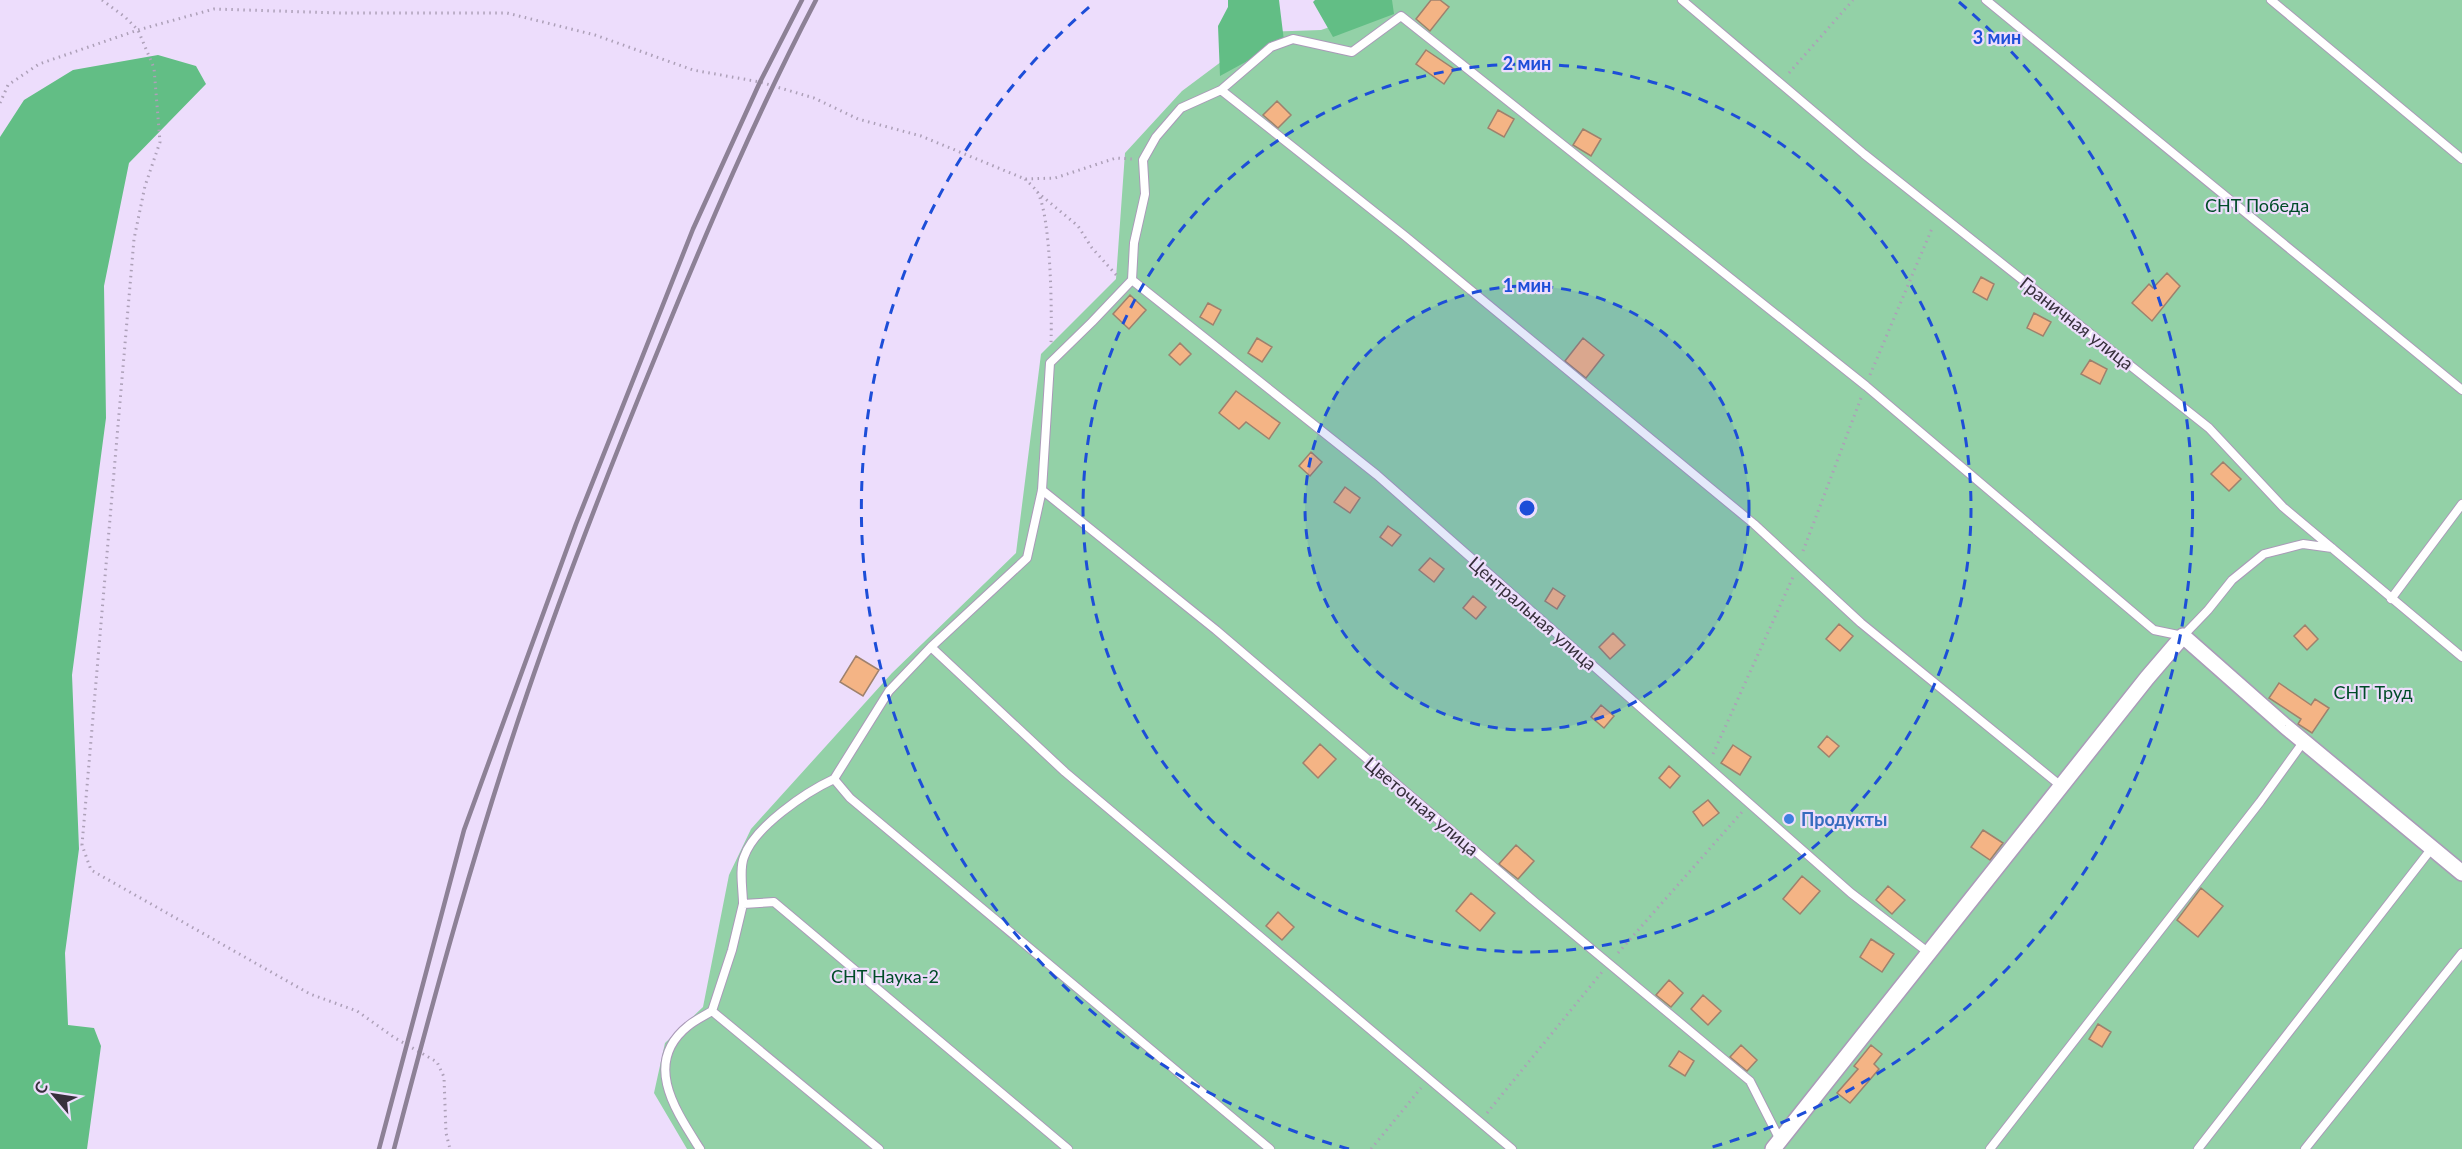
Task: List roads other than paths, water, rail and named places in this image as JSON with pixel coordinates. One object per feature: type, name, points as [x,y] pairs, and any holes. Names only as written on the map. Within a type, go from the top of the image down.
[{"type":"street","points":[[1777,1145],[2147,678],[2183,636],[2462,873]]},
{"type":"lane","name":"Граничная улица","points":[[1682,0],[1939,213],[2209,428],[2283,507],[2462,657]]},
{"type":"lane","points":[[1986,0],[2462,390]]},
{"type":"lane","points":[[2271,0],[2462,159]]},
{"type":"lane","points":[[700,1149],[681,1118],[664,1078],[668,1051],[687,1027],[712,1011],[732,950],[743,904],[743,858],[755,836],[812,789],[834,779],[889,691],[931,647],[1027,558],[1042,490],[1050,363],[1132,280],[1134,243],[1145,194],[1143,160],[1156,137],[1182,108],[1221,90],[1271,47],[1293,39],[1352,52],[1401,16],[1866,386],[2154,630],[2183,636],[2232,580],[2264,554],[2303,544],[2332,548]]},
{"type":"lane","points":[[1221,90],[1405,236],[1708,486],[1860,623],[2061,786]]},
{"type":"lane","name":"Центральная улица","points":[[1132,280],[1377,475],[1851,893],[1929,953]]},
{"type":"lane","name":"Цветочная улица","points":[[1042,490],[1216,630],[1750,1081],[1777,1145]]},
{"type":"lane","points":[[2391,599],[2462,504]]},
{"type":"lane","points":[[931,647],[1065,772],[1512,1149]]},
{"type":"lane","points":[[1990,1149],[2260,802],[2304,741]]},
{"type":"lane","points":[[834,779],[859,805],[1270,1149]]},
{"type":"lane","points":[[2198,1149],[2432,848]]},
{"type":"lane","points":[[743,904],[774,902],[1068,1149]]},
{"type":"lane","points":[[2305,1149],[2462,953]]},
{"type":"lane","points":[[712,1011],[879,1149]]},
{"type":"railway","points":[[379,1149],[464,830],[576,524],[693,229],[760,82],[802,0]]},
{"type":"railway","points":[[394,1149],[473,863],[508,750],[558,607],[590,520],[695,260],[753,129],[816,0]]},
{"type":"place","name":"Продукты","points":[[1789,819]]},
{"type":"park label","name":"СНТ Победа","points":[[2257,205]]},
{"type":"park label","name":"СНТ Труд","points":[[2373,692]]},
{"type":"park label","name":"СНТ Наука-2","points":[[885,976]]}]
